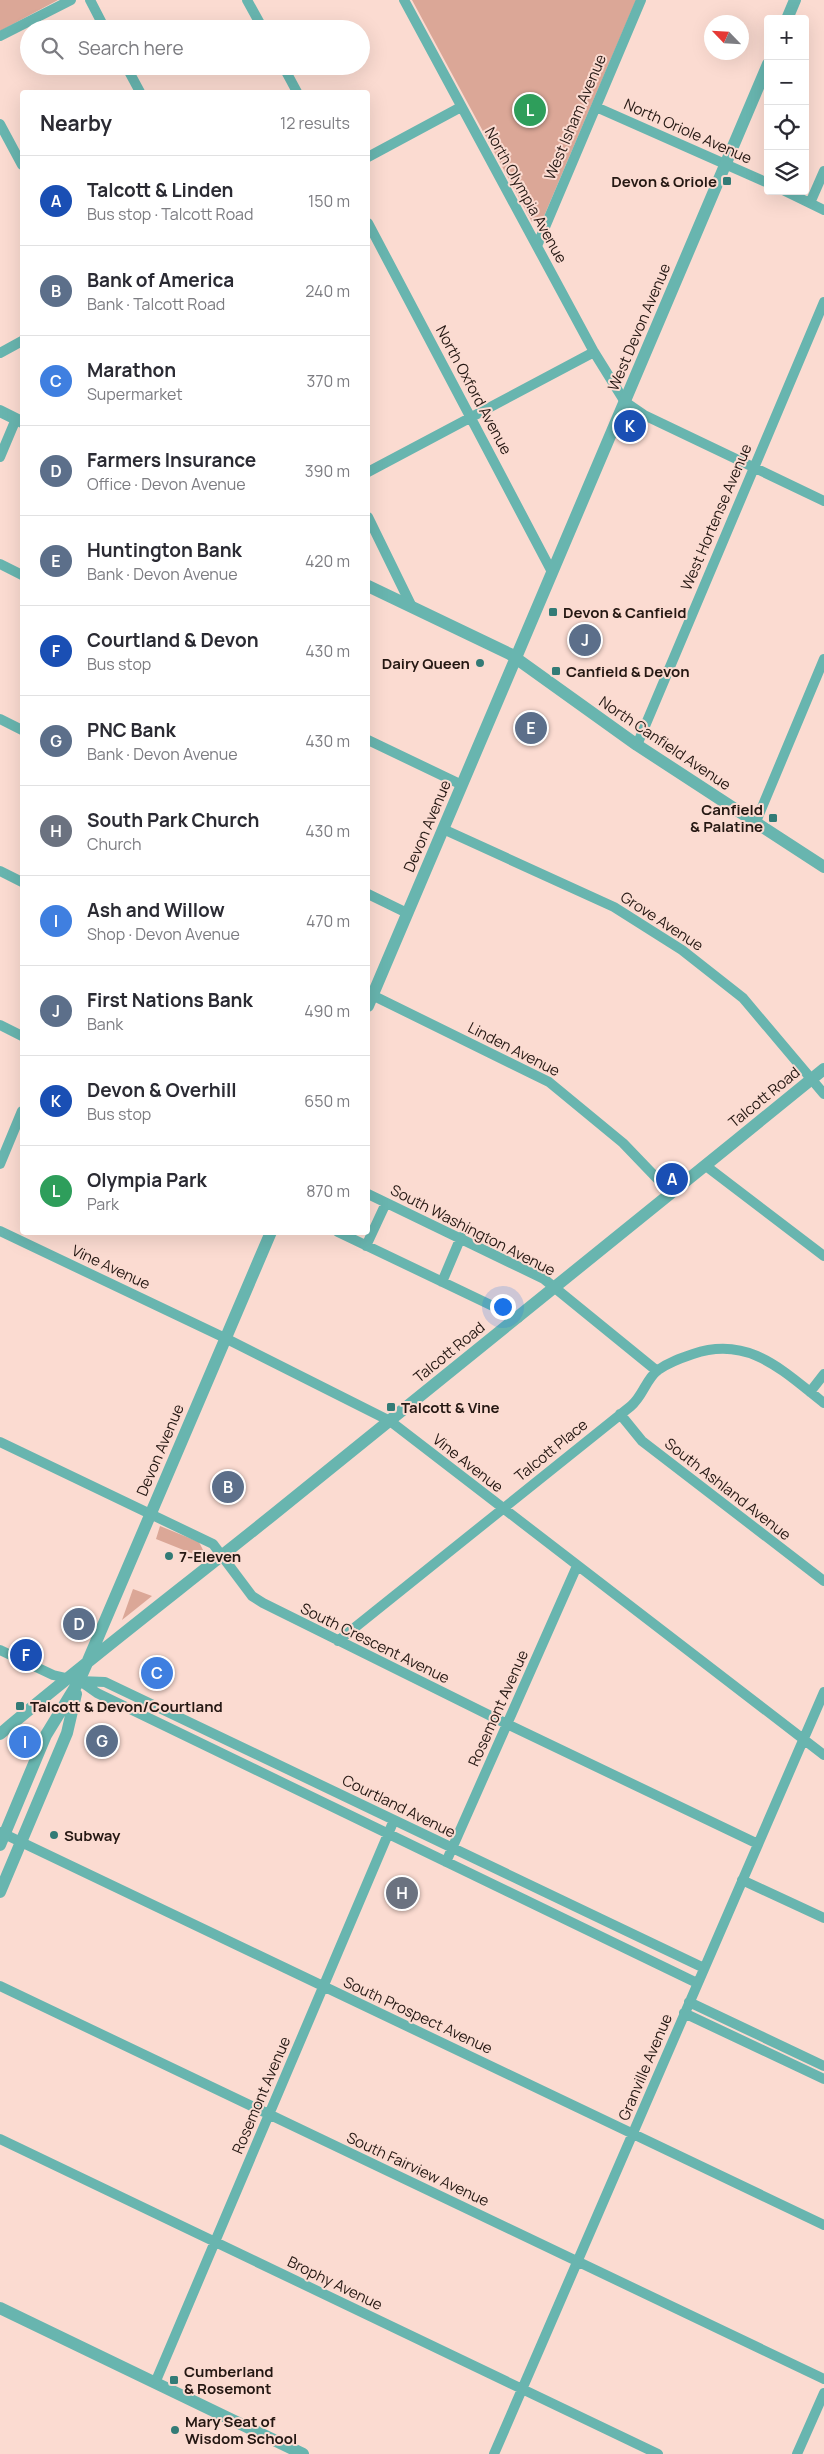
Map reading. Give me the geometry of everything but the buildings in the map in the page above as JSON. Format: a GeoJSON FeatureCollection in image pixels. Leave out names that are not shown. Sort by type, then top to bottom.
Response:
{"type":"FeatureCollection","features":[{"type":"Feature","properties":{"kind":"street"},"geometry":{"type":"LineString","coordinates":[[31,20],[70,0]]}},
{"type":"Feature","properties":{"kind":"street"},"geometry":{"type":"LineString","coordinates":[[90,0],[100,20]]}},
{"type":"Feature","properties":{"kind":"street"},"geometry":{"type":"LineString","coordinates":[[247,0],[258,20]]}},
{"type":"Feature","properties":{"kind":"street","name":"North Olympia Avenue"},"geometry":{"type":"LineString","coordinates":[[404,0],[594,352],[625,402]]}},
{"type":"Feature","properties":{"kind":"street","name":"West Isham Avenue"},"geometry":{"type":"LineString","coordinates":[[537,246],[641,0]]}},
{"type":"Feature","properties":{"kind":"street"},"geometry":{"type":"LineString","coordinates":[[789,15],[795,0]]}},
{"type":"Feature","properties":{"kind":"street"},"geometry":{"type":"LineString","coordinates":[[0,36],[20,26]]}},
{"type":"Feature","properties":{"kind":"street","name":"West Devon Avenue"},"geometry":{"type":"LineString","coordinates":[[516,658],[764,73]]}},
{"type":"Feature","properties":{"kind":"street"},"geometry":{"type":"LineString","coordinates":[[131,75],[139,90]]}},
{"type":"Feature","properties":{"kind":"street"},"geometry":{"type":"LineString","coordinates":[[288,75],[296,90]]}},
{"type":"Feature","properties":{"kind":"street"},"geometry":{"type":"LineString","coordinates":[[370,156],[461,107]]}},
{"type":"Feature","properties":{"kind":"street","name":"North Oriole Avenue"},"geometry":{"type":"LineString","coordinates":[[596,107],[764,181]]}},
{"type":"Feature","properties":{"kind":"street"},"geometry":{"type":"LineString","coordinates":[[0,124],[20,162]]}},
{"type":"Feature","properties":{"kind":"street"},"geometry":{"type":"LineString","coordinates":[[810,203],[824,171]]}},
{"type":"Feature","properties":{"kind":"street"},"geometry":{"type":"LineString","coordinates":[[793,195],[824,210]]}},
{"type":"Feature","properties":{"kind":"street","name":"North Oxford Avenue"},"geometry":{"type":"LineString","coordinates":[[370,227],[472,416],[552,572]]}},
{"type":"Feature","properties":{"kind":"street","name":"West Hortense Avenue"},"geometry":{"type":"LineString","coordinates":[[637,745],[824,302]]}},
{"type":"Feature","properties":{"kind":"street"},"geometry":{"type":"LineString","coordinates":[[0,353],[20,342]]}},
{"type":"Feature","properties":{"kind":"street"},"geometry":{"type":"LineString","coordinates":[[370,471],[594,352]]}},
{"type":"Feature","properties":{"kind":"street"},"geometry":{"type":"LineString","coordinates":[[625,402],[644,415],[824,501]]}},
{"type":"Feature","properties":{"kind":"street"},"geometry":{"type":"LineString","coordinates":[[0,411],[20,420],[0,457]]}},
{"type":"Feature","properties":{"kind":"street"},"geometry":{"type":"LineString","coordinates":[[370,520],[412,607]]}},
{"type":"Feature","properties":{"kind":"street"},"geometry":{"type":"LineString","coordinates":[[0,564],[20,574]]}},
{"type":"Feature","properties":{"kind":"street","name":"North Canfield Avenue"},"geometry":{"type":"LineString","coordinates":[[370,587],[516,658],[637,745],[755,824],[824,866]]}},
{"type":"Feature","properties":{"kind":"street","name":"Devon Avenue"},"geometry":{"type":"LineString","coordinates":[[370,1001],[516,658]]}},
{"type":"Feature","properties":{"kind":"street"},"geometry":{"type":"LineString","coordinates":[[755,824],[824,659]]}},
{"type":"Feature","properties":{"kind":"street"},"geometry":{"type":"LineString","coordinates":[[0,719],[20,729]]}},
{"type":"Feature","properties":{"kind":"street"},"geometry":{"type":"LineString","coordinates":[[370,741],[462,785]]}},
{"type":"Feature","properties":{"kind":"street","name":"Grove Avenue"},"geometry":{"type":"LineString","coordinates":[[443,828],[614,907],[682,950],[743,998],[824,1094]]}},
{"type":"Feature","properties":{"kind":"street"},"geometry":{"type":"LineString","coordinates":[[0,871],[20,881]]}},
{"type":"Feature","properties":{"kind":"street"},"geometry":{"type":"LineString","coordinates":[[370,895],[407,913]]}},
{"type":"Feature","properties":{"kind":"street","name":"Linden Avenue"},"geometry":{"type":"LineString","coordinates":[[370,1001],[549,1082],[623,1143],[671,1193]]}},
{"type":"Feature","properties":{"kind":"street"},"geometry":{"type":"LineString","coordinates":[[0,1025],[20,1035]]}},
{"type":"Feature","properties":{"kind":"street","name":"Talcott Road"},"geometry":{"type":"LineString","coordinates":[[87,1662],[518,1318],[824,1068]]}},
{"type":"Feature","properties":{"kind":"street"},"geometry":{"type":"LineString","coordinates":[[0,1164],[20,1116]]}},
{"type":"Feature","properties":{"kind":"street"},"geometry":{"type":"LineString","coordinates":[[706,1166],[824,1256]]}},
{"type":"Feature","properties":{"kind":"street","name":"South Washington Avenue"},"geometry":{"type":"LineString","coordinates":[[370,1195],[544,1278],[657,1371]]}},
{"type":"Feature","properties":{"kind":"street"},"geometry":{"type":"LineString","coordinates":[[366,1246],[386,1202]]}},
{"type":"Feature","properties":{"kind":"street","name":"Vine Avenue"},"geometry":{"type":"LineString","coordinates":[[0,1232],[225,1338],[390,1420],[576,1566],[824,1755]]}},
{"type":"Feature","properties":{"kind":"street","name":"Devon Avenue"},"geometry":{"type":"LineString","coordinates":[[2,1837],[46,1735],[73,1679],[87,1662],[270,1235]]}},
{"type":"Feature","properties":{"kind":"street"},"geometry":{"type":"LineString","coordinates":[[344,1235],[518,1318]]}},
{"type":"Feature","properties":{"kind":"street"},"geometry":{"type":"LineString","coordinates":[[442,1282],[461,1237]]}},
{"type":"Feature","properties":{"kind":"street","name":"Talcott Place"},"geometry":{"type":"LineString","coordinates":[[338,1642],[638,1400],[657,1371],[672,1362],[703,1350],[718,1348],[743,1350],[763,1359],[810,1392]]}},
{"type":"Feature","properties":{"kind":"street"},"geometry":{"type":"LineString","coordinates":[[824,1374],[810,1392],[824,1403]]}},
{"type":"Feature","properties":{"kind":"street","name":"South Ashland Avenue"},"geometry":{"type":"LineString","coordinates":[[620,1414],[642,1441],[824,1581]]}},
{"type":"Feature","properties":{"kind":"street","name":"South Crescent Avenue"},"geometry":{"type":"LineString","coordinates":[[0,1442],[213,1544],[258,1600],[338,1642],[758,1844]]}},
{"type":"Feature","properties":{"kind":"street","name":"Rosemont Avenue"},"geometry":{"type":"LineString","coordinates":[[446,1862],[576,1566]]}},
{"type":"Feature","properties":{"kind":"street","name":"Courtland Avenue"},"geometry":{"type":"LineString","coordinates":[[0,1650],[53,1675],[105,1682],[704,1968]]}},
{"type":"Feature","properties":{"kind":"street"},"geometry":{"type":"LineString","coordinates":[[0,1734],[73,1679]]}},
{"type":"Feature","properties":{"kind":"street","name":"Devon Avenue"},"geometry":{"type":"LineString","coordinates":[[0,1892],[67,1733],[73,1679]]}},
{"type":"Feature","properties":{"kind":"street","name":"Courtland Avenue"},"geometry":{"type":"LineString","coordinates":[[73,1679],[98,1693],[697,1983]]}},
{"type":"Feature","properties":{"kind":"street","name":"Granville Avenue"},"geometry":{"type":"LineString","coordinates":[[494,2454],[824,1692]]}},
{"type":"Feature","properties":{"kind":"street","name":"Rosemont Avenue"},"geometry":{"type":"LineString","coordinates":[[155,2383],[394,1820]]}},
{"type":"Feature","properties":{"kind":"street","name":"South Prospect Avenue"},"geometry":{"type":"LineString","coordinates":[[2,1837],[21,1842],[824,2225]]}},
{"type":"Feature","properties":{"kind":"street"},"geometry":{"type":"LineString","coordinates":[[742,1880],[824,1918]]}},
{"type":"Feature","properties":{"kind":"street","name":"South Fairview Avenue"},"geometry":{"type":"LineString","coordinates":[[0,1986],[824,2379]]}},
{"type":"Feature","properties":{"kind":"street"},"geometry":{"type":"LineString","coordinates":[[689,2002],[824,2066]]}},
{"type":"Feature","properties":{"kind":"street"},"geometry":{"type":"LineString","coordinates":[[684,2013],[824,2079]]}},
{"type":"Feature","properties":{"kind":"street","name":"Brophy Avenue"},"geometry":{"type":"LineString","coordinates":[[0,2139],[658,2454]]}},
{"type":"Feature","properties":{"kind":"street"},"geometry":{"type":"LineString","coordinates":[[0,2308],[303,2454]]}},
{"type":"Feature","properties":{"kind":"street"},"geometry":{"type":"LineString","coordinates":[[797,2454],[824,2393]]}},
{"type":"Feature","properties":{"kind":"shaded area"},"geometry":{"type":"Polygon","coordinates":[[[0,0],[58,0],[20,20],[0,31],[0,0]]]}},
{"type":"Feature","properties":{"kind":"shaded area"},"geometry":{"type":"Polygon","coordinates":[[[412,0],[636,0],[542,221],[532,222],[412,0]]]}},
{"type":"Feature","properties":{"kind":"shaded area"},"geometry":{"type":"Polygon","coordinates":[[[160,1526],[199,1542],[205,1554],[201,1557],[156,1539],[160,1526]]]}},
{"type":"Feature","properties":{"kind":"shaded area"},"geometry":{"type":"Polygon","coordinates":[[[133,1589],[152,1596],[122,1620],[133,1589]]]}},
{"type":"Feature","properties":{"kind":"place","name":"Olympia Park"},"geometry":{"type":"Point","coordinates":[530,110]}},
{"type":"Feature","properties":{"kind":"place","name":"Devon & Oriole"},"geometry":{"type":"Point","coordinates":[727,181]}},
{"type":"Feature","properties":{"kind":"place","name":"Devon & Overhill"},"geometry":{"type":"Point","coordinates":[630,426]}},
{"type":"Feature","properties":{"kind":"place","name":"Devon & Canfield"},"geometry":{"type":"Point","coordinates":[553,612]}},
{"type":"Feature","properties":{"kind":"place","name":"First Nations Bank"},"geometry":{"type":"Point","coordinates":[585,640]}},
{"type":"Feature","properties":{"kind":"place","name":"Dairy Queen"},"geometry":{"type":"Point","coordinates":[480,663]}},
{"type":"Feature","properties":{"kind":"place","name":"Canfield & Devon"},"geometry":{"type":"Point","coordinates":[556,671]}},
{"type":"Feature","properties":{"kind":"place","name":"Huntington Bank"},"geometry":{"type":"Point","coordinates":[531,728]}},
{"type":"Feature","properties":{"kind":"place","name":"Canfield & Palatine"},"geometry":{"type":"Point","coordinates":[773,818]}},
{"type":"Feature","properties":{"kind":"place","name":"Talcott & Linden"},"geometry":{"type":"Point","coordinates":[672,1179]}},
{"type":"Feature","properties":{"kind":"place","name":"Talcott & Vine"},"geometry":{"type":"Point","coordinates":[391,1407]}},
{"type":"Feature","properties":{"kind":"place","name":"Bank of America"},"geometry":{"type":"Point","coordinates":[228,1487]}},
{"type":"Feature","properties":{"kind":"place","name":"7-Eleven"},"geometry":{"type":"Point","coordinates":[169,1556]}},
{"type":"Feature","properties":{"kind":"place","name":"Farmers Insurance"},"geometry":{"type":"Point","coordinates":[79,1624]}},
{"type":"Feature","properties":{"kind":"place","name":"Courtland & Devon"},"geometry":{"type":"Point","coordinates":[26,1655]}},
{"type":"Feature","properties":{"kind":"place","name":"Marathon"},"geometry":{"type":"Point","coordinates":[157,1673]}},
{"type":"Feature","properties":{"kind":"place","name":"Talcott & Devon/Courtland"},"geometry":{"type":"Point","coordinates":[20,1706]}},
{"type":"Feature","properties":{"kind":"place","name":"PNC Bank"},"geometry":{"type":"Point","coordinates":[102,1741]}},
{"type":"Feature","properties":{"kind":"place","name":"Ash and Willow"},"geometry":{"type":"Point","coordinates":[25,1742]}},
{"type":"Feature","properties":{"kind":"place","name":"Subway"},"geometry":{"type":"Point","coordinates":[54,1835]}},
{"type":"Feature","properties":{"kind":"place","name":"South Park Church"},"geometry":{"type":"Point","coordinates":[402,1893]}},
{"type":"Feature","properties":{"kind":"place","name":"Cumberland & Rosemont"},"geometry":{"type":"Point","coordinates":[174,2380]}},
{"type":"Feature","properties":{"kind":"place","name":"Mary Seat of Wisdom School"},"geometry":{"type":"Point","coordinates":[175,2430]}}]}
